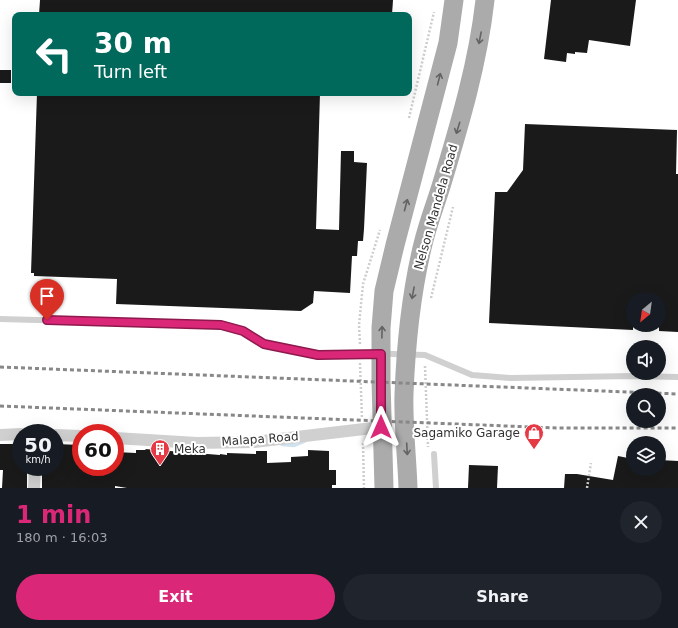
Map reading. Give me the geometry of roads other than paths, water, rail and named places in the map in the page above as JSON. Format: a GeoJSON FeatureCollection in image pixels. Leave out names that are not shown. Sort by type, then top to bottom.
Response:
{"type":"FeatureCollection","features":[{"type":"Feature","properties":{"kind":"main road"},"geometry":{"type":"LineString","coordinates":[[384,488],[381,427],[381,354],[384,290],[448,43],[454,0]]}},
{"type":"Feature","properties":{"kind":"main road","name":"Nelson Mandela Road"},"geometry":{"type":"LineString","coordinates":[[408,488],[404,396],[411,302],[424,243],[472,76],[482,28],[485,0]]}},
{"type":"Feature","properties":{"kind":"street","name":"Malapa Road"},"geometry":{"type":"LineString","coordinates":[[124,439],[197,443],[254,442],[381,427]]}},
{"type":"Feature","properties":{"kind":"street"},"geometry":{"type":"LineString","coordinates":[[0,435],[12,434]]}},
{"type":"Feature","properties":{"kind":"street"},"geometry":{"type":"LineString","coordinates":[[34,488],[35,476]]}},
{"type":"Feature","properties":{"kind":"lane"},"geometry":{"type":"LineString","coordinates":[[0,319],[221,325],[243,331],[264,344],[318,355],[406,354],[425,356],[472,376],[511,378],[678,377]]}},
{"type":"Feature","properties":{"kind":"lane"},"geometry":{"type":"LineString","coordinates":[[434,454],[436,488]]}},
{"type":"Feature","properties":{"kind":"waterway"},"geometry":{"type":"LineString","coordinates":[[282,444],[294,445],[304,441]]}},
{"type":"Feature","properties":{"kind":"railway"},"geometry":{"type":"LineString","coordinates":[[0,367],[678,394]]}},
{"type":"Feature","properties":{"kind":"railway"},"geometry":{"type":"LineString","coordinates":[[0,406],[557,428],[678,428]]}},
{"type":"Feature","properties":{"kind":"place","name":"Sagamiko Garage"},"geometry":{"type":"Point","coordinates":[534,450]}},
{"type":"Feature","properties":{"kind":"place","name":"Meka"},"geometry":{"type":"Point","coordinates":[160,466]}}]}
